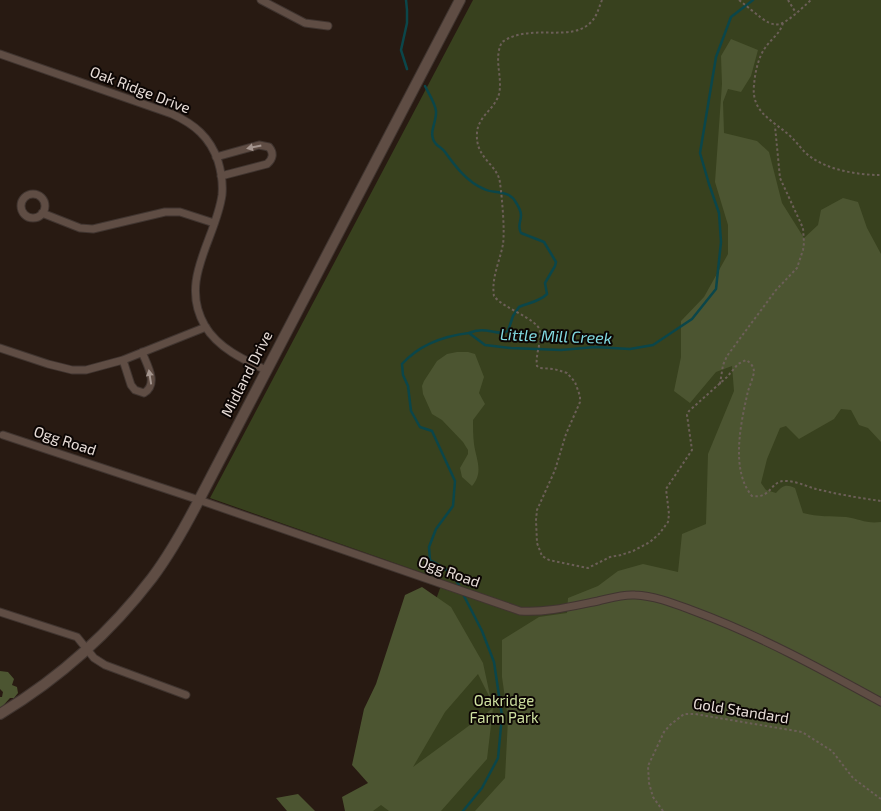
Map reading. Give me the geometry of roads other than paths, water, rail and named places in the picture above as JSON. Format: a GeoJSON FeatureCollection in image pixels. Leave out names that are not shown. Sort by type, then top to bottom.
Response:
{"type":"FeatureCollection","features":[{"type":"Feature","properties":{"kind":"main road","name":"Midland Drive"},"geometry":{"type":"LineString","coordinates":[[0,714],[42,687],[67,668],[122,614],[152,578],[168,554],[199,500],[460,0]]}},
{"type":"Feature","properties":{"kind":"street"},"geometry":{"type":"LineString","coordinates":[[261,0],[305,23],[328,26]]}},
{"type":"Feature","properties":{"kind":"street","name":"Oak Ridge Drive"},"geometry":{"type":"LineString","coordinates":[[0,54],[172,114],[186,120],[208,140],[216,156],[221,176],[222,193],[214,223],[202,254],[196,287],[198,304],[206,327],[227,349],[266,370]]}},
{"type":"Feature","properties":{"kind":"street"},"geometry":{"type":"LineString","coordinates":[[216,156],[259,145],[270,147],[272,151],[273,156],[267,164],[221,176]]}},
{"type":"Feature","properties":{"kind":"street"},"geometry":{"type":"LineString","coordinates":[[42,213],[80,228],[92,230],[165,212],[180,212],[214,223]]}},
{"type":"Feature","properties":{"kind":"street"},"geometry":{"type":"LineString","coordinates":[[0,348],[72,370],[99,368],[206,327]]}},
{"type":"Feature","properties":{"kind":"street"},"geometry":{"type":"LineString","coordinates":[[123,360],[135,390],[144,393],[149,390],[152,378],[142,352]]}},
{"type":"Feature","properties":{"kind":"street","name":"Ogg Road"},"geometry":{"type":"LineString","coordinates":[[3,435],[199,500],[520,612],[552,610],[623,595],[656,598],[730,626],[779,648],[881,702]]}},
{"type":"Feature","properties":{"kind":"street"},"geometry":{"type":"LineString","coordinates":[[0,612],[77,636],[94,658],[105,665],[186,695]]}},
{"type":"Feature","properties":{"kind":"waterway"},"geometry":{"type":"LineString","coordinates":[[406,0],[407,23],[401,50],[407,69]]}},
{"type":"Feature","properties":{"kind":"waterway","name":"Little Mill Creek"},"geometry":{"type":"LineString","coordinates":[[461,589],[449,572],[430,560],[429,547],[436,529],[453,506],[455,481],[432,431],[420,427],[411,411],[408,386],[403,375],[402,364],[425,346],[460,334],[469,333],[485,345],[511,348],[561,350],[595,347],[630,349],[653,345],[692,319],[716,289],[721,242],[719,213],[700,153],[716,57],[731,17],[753,0]]}},
{"type":"Feature","properties":{"kind":"waterway"},"geometry":{"type":"LineString","coordinates":[[425,86],[436,111],[432,132],[433,140],[472,182],[488,190],[509,195],[521,213],[519,226],[521,233],[544,242],[556,262],[545,283],[547,294],[537,301],[519,307],[513,316],[508,331],[500,333],[481,330],[469,333]]}},
{"type":"Feature","properties":{"kind":"waterway","name":"Little Mill Creek"},"geometry":{"type":"LineString","coordinates":[[463,594],[482,631],[494,662],[502,716],[498,758],[482,788],[463,811]]}},
{"type":"Feature","properties":{"kind":"park label","name":"Oakridge Farm Park"},"geometry":{"type":"Point","coordinates":[504,710]}}]}
